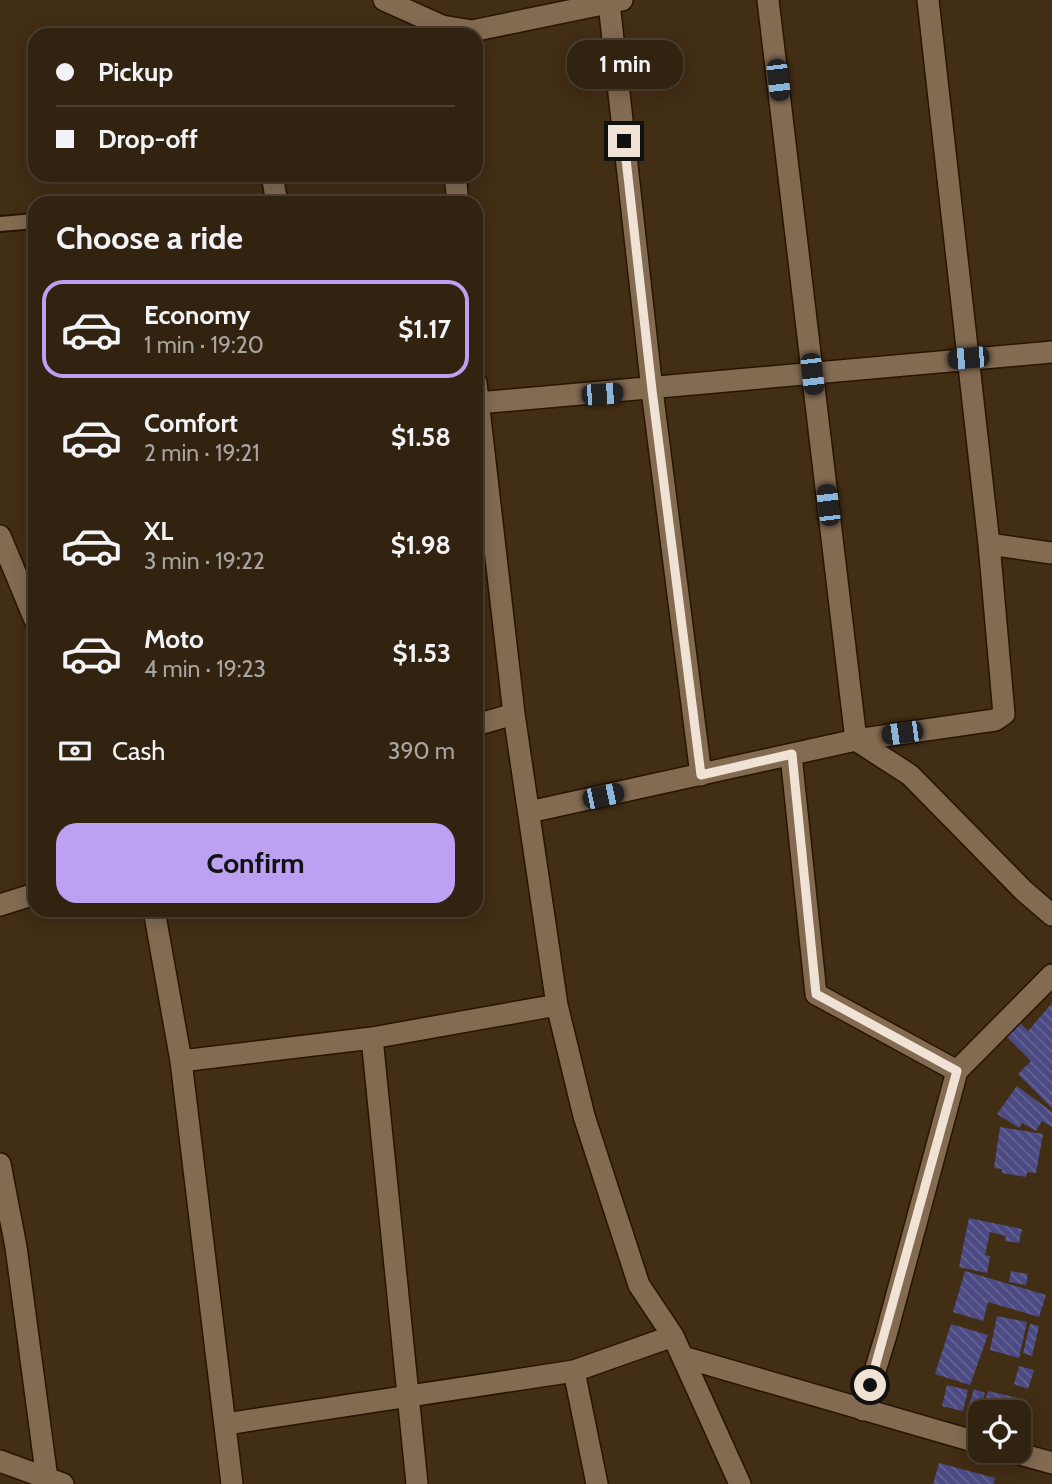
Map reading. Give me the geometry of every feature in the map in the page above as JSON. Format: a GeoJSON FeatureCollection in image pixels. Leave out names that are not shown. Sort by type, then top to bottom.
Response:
{"type":"FeatureCollection","features":[{"type":"Feature","properties":{"kind":"street"},"geometry":{"type":"LineString","coordinates":[[384,0],[436,28]]}},
{"type":"Feature","properties":{"kind":"street"},"geometry":{"type":"LineString","coordinates":[[768,0],[856,740]]}},
{"type":"Feature","properties":{"kind":"street"},"geometry":{"type":"LineString","coordinates":[[529,813],[856,740],[995,720],[1004,714],[989,544],[928,0]]}},
{"type":"Feature","properties":{"kind":"street"},"geometry":{"type":"LineString","coordinates":[[483,29],[616,2],[652,390],[701,775]]}},
{"type":"Feature","properties":{"kind":"street"},"geometry":{"type":"LineString","coordinates":[[483,393],[652,390],[1052,352]]}},
{"type":"Feature","properties":{"kind":"street"},"geometry":{"type":"LineString","coordinates":[[483,445],[514,714],[556,1005],[584,1116],[639,1285],[673,1336],[740,1484]]}},
{"type":"Feature","properties":{"kind":"street"},"geometry":{"type":"LineString","coordinates":[[0,536],[28,603]]}},
{"type":"Feature","properties":{"kind":"street"},"geometry":{"type":"LineString","coordinates":[[989,544],[1052,553]]}},
{"type":"Feature","properties":{"kind":"street"},"geometry":{"type":"LineString","coordinates":[[483,723],[514,714]]}},
{"type":"Feature","properties":{"kind":"street"},"geometry":{"type":"LineString","coordinates":[[856,740],[910,775],[1024,891],[1052,915]]}},
{"type":"Feature","properties":{"kind":"street"},"geometry":{"type":"LineString","coordinates":[[792,754],[816,994],[957,1071]]}},
{"type":"Feature","properties":{"kind":"street"},"geometry":{"type":"LineString","coordinates":[[0,905],[28,896]]}},
{"type":"Feature","properties":{"kind":"street"},"geometry":{"type":"LineString","coordinates":[[155,917],[181,1061],[232,1484]]}},
{"type":"Feature","properties":{"kind":"street"},"geometry":{"type":"LineString","coordinates":[[863,1410],[886,1335],[957,1071],[1052,975]]}},
{"type":"Feature","properties":{"kind":"street"},"geometry":{"type":"LineString","coordinates":[[181,1061],[372,1038],[556,1005]]}},
{"type":"Feature","properties":{"kind":"street"},"geometry":{"type":"LineString","coordinates":[[372,1038],[417,1484]]}},
{"type":"Feature","properties":{"kind":"street"},"geometry":{"type":"LineString","coordinates":[[0,1164],[8,1245],[55,1482]]}},
{"type":"Feature","properties":{"kind":"street"},"geometry":{"type":"LineString","coordinates":[[226,1424],[574,1371],[673,1336]]}},
{"type":"Feature","properties":{"kind":"street"},"geometry":{"type":"LineString","coordinates":[[683,1357],[968,1440]]}},
{"type":"Feature","properties":{"kind":"street"},"geometry":{"type":"LineString","coordinates":[[574,1371],[597,1484]]}},
{"type":"Feature","properties":{"kind":"street"},"geometry":{"type":"LineString","coordinates":[[1031,1457],[1052,1463]]}},
{"type":"Feature","properties":{"kind":"street"},"geometry":{"type":"LineString","coordinates":[[0,1461],[55,1482]]}},
{"type":"Feature","properties":{"kind":"lane"},"geometry":{"type":"LineString","coordinates":[[0,224],[28,221]]}},
{"type":"Feature","properties":{"kind":"building"},"geometry":{"type":"Polygon","coordinates":[[[1052,1003],[1052,1108],[1018,1074],[1031,1061],[1004,1034],[1018,1020],[1028,1031],[1052,1003]]]}},
{"type":"Feature","properties":{"kind":"building"},"geometry":{"type":"Polygon","coordinates":[[[1017,1086],[1052,1112],[1052,1127],[1042,1121],[1036,1131],[1022,1123],[1019,1128],[997,1114],[1017,1086]]]}},
{"type":"Feature","properties":{"kind":"building"},"geometry":{"type":"Polygon","coordinates":[[[1000,1127],[1043,1134],[1036,1173],[1027,1172],[1026,1177],[1002,1173],[1002,1169],[994,1168],[1000,1127]]]}},
{"type":"Feature","properties":{"kind":"building"},"geometry":{"type":"Polygon","coordinates":[[[969,1218],[1022,1229],[1019,1243],[1005,1241],[1006,1236],[990,1232],[985,1255],[990,1256],[987,1273],[959,1267],[969,1218]]]}},
{"type":"Feature","properties":{"kind":"building"},"geometry":{"type":"Polygon","coordinates":[[[965,1271],[1046,1295],[1039,1317],[988,1302],[983,1321],[953,1312],[965,1271]]]}},
{"type":"Feature","properties":{"kind":"building"},"geometry":{"type":"Polygon","coordinates":[[[1011,1271],[1028,1274],[1026,1285],[1009,1282],[1011,1271]]]}},
{"type":"Feature","properties":{"kind":"building"},"geometry":{"type":"Polygon","coordinates":[[[997,1316],[1027,1322],[1019,1358],[990,1350],[997,1316]]]}},
{"type":"Feature","properties":{"kind":"building"},"geometry":{"type":"Polygon","coordinates":[[[951,1324],[988,1335],[970,1385],[935,1374],[951,1324]]]}},
{"type":"Feature","properties":{"kind":"building"},"geometry":{"type":"Polygon","coordinates":[[[1030,1324],[1039,1326],[1032,1356],[1023,1353],[1030,1324]]]}},
{"type":"Feature","properties":{"kind":"building"},"geometry":{"type":"Polygon","coordinates":[[[1019,1366],[1034,1370],[1028,1389],[1014,1384],[1019,1366]]]}},
{"type":"Feature","properties":{"kind":"building"},"geometry":{"type":"Polygon","coordinates":[[[947,1385],[968,1390],[963,1411],[942,1406],[947,1385]]]}},
{"type":"Feature","properties":{"kind":"building"},"geometry":{"type":"Polygon","coordinates":[[[974,1389],[985,1393],[983,1400],[970,1400],[974,1389]]]}},
{"type":"Feature","properties":{"kind":"building"},"geometry":{"type":"Polygon","coordinates":[[[988,1391],[1027,1400],[985,1400],[988,1391]]]}},
{"type":"Feature","properties":{"kind":"building"},"geometry":{"type":"Polygon","coordinates":[[[939,1463],[995,1478],[994,1484],[933,1484],[939,1463]]]}},
{"type":"Feature","properties":{"kind":"route"},"geometry":{"type":"LineString","coordinates":[[624,141],[652,390],[701,775],[792,754],[816,994],[957,1071],[870,1385]]}}]}
